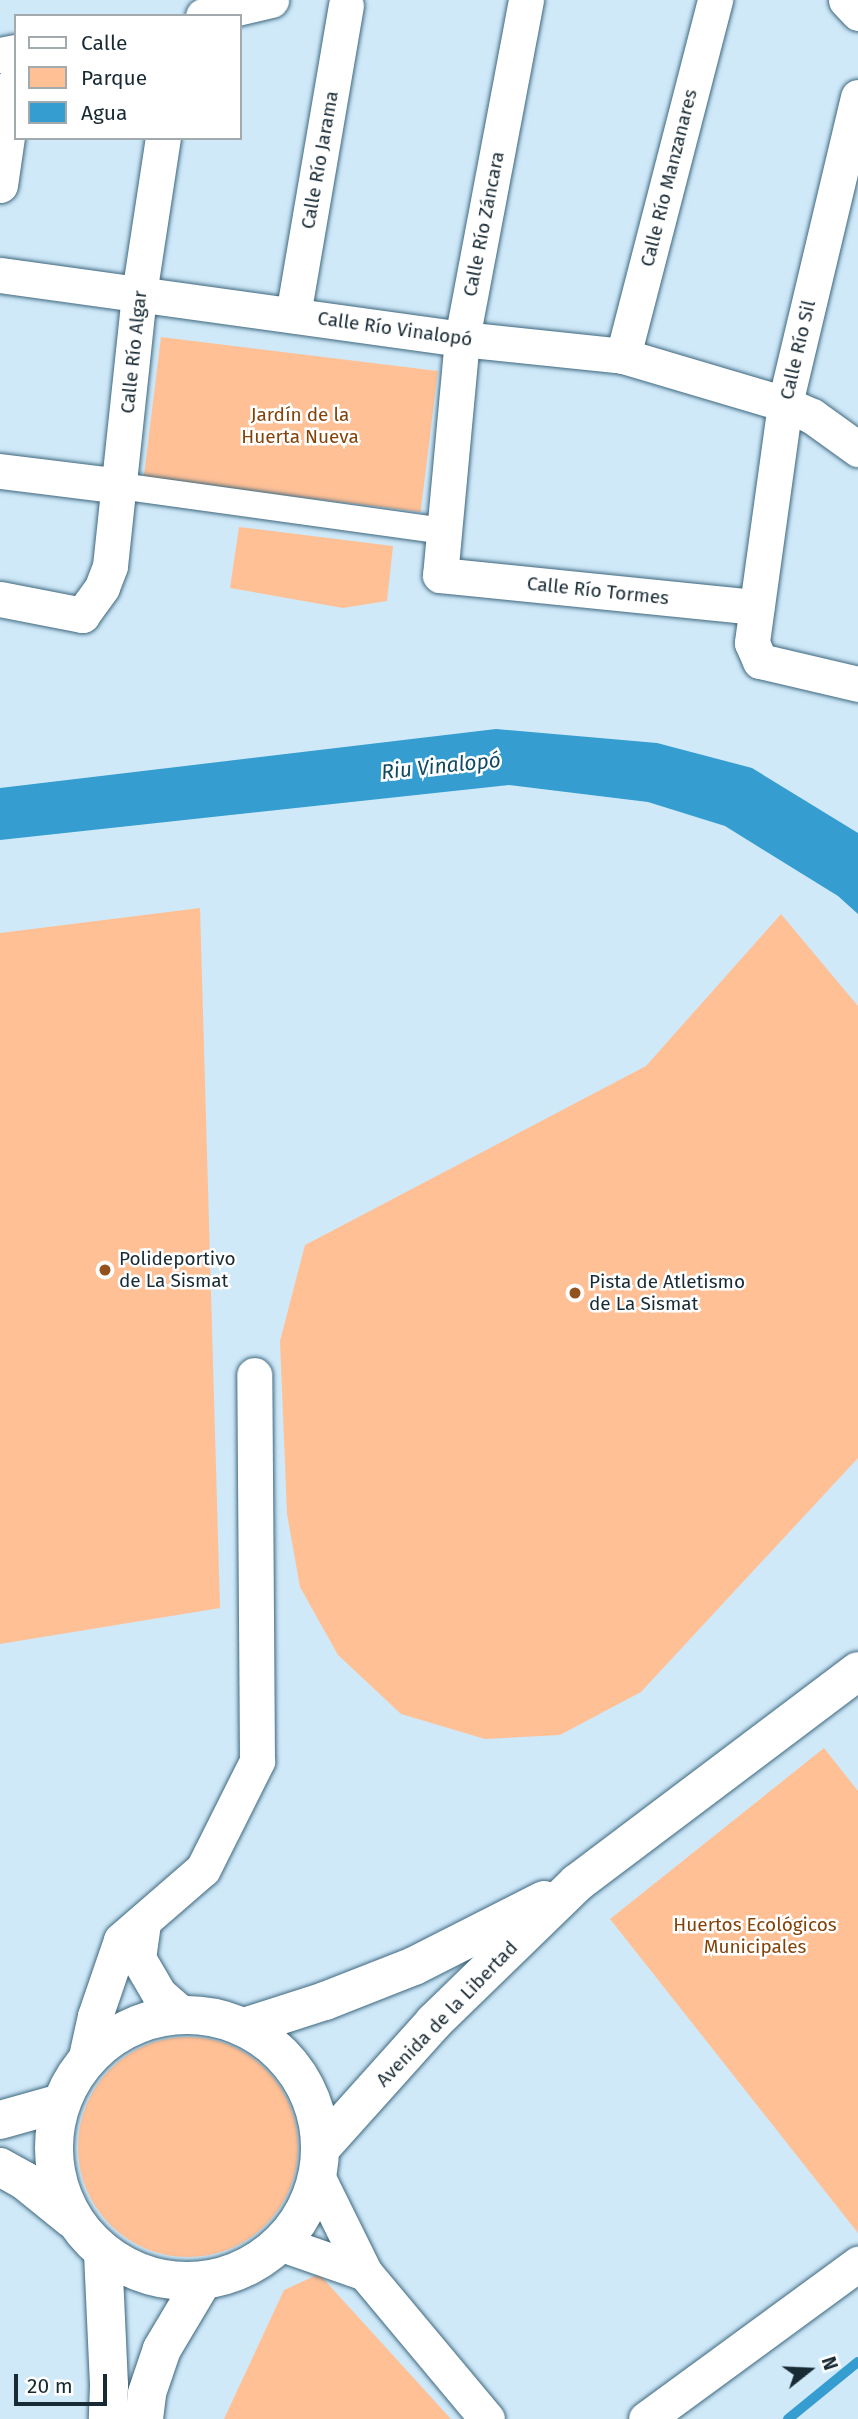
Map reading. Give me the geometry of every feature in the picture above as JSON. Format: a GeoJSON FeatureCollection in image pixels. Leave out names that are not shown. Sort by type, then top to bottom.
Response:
{"type":"FeatureCollection","features":[{"type":"Feature","properties":{"kind":"street"},"geometry":{"type":"LineString","coordinates":[[212,14],[271,0]]}},
{"type":"Feature","properties":{"kind":"street","name":"Calle Río Záncara"},"geometry":{"type":"LineString","coordinates":[[440,575],[462,339],[527,0]]}},
{"type":"Feature","properties":{"kind":"street","name":"Calle Río Manzanares"},"geometry":{"type":"LineString","coordinates":[[623,356],[715,0]]}},
{"type":"Feature","properties":{"kind":"street"},"geometry":{"type":"LineString","coordinates":[[846,0],[858,13]]}},
{"type":"Feature","properties":{"kind":"street","name":"Calle Río Jarama"},"geometry":{"type":"LineString","coordinates":[[293,315],[346,5]]}},
{"type":"Feature","properties":{"kind":"street"},"geometry":{"type":"LineString","coordinates":[[0,185],[10,63]]}},
{"type":"Feature","properties":{"kind":"street","name":"Calle Río Sil"},"geometry":{"type":"LineString","coordinates":[[858,97],[785,404],[752,643],[760,661],[858,684]]}},
{"type":"Feature","properties":{"kind":"street","name":"Calle Río Algar"},"geometry":{"type":"LineString","coordinates":[[0,599],[82,615],[102,587],[110,566],[139,294],[163,140]]}},
{"type":"Feature","properties":{"kind":"street","name":"Calle Río Vinalopó"},"geometry":{"type":"LineString","coordinates":[[0,275],[462,339],[623,356],[785,404],[852,439]]}},
{"type":"Feature","properties":{"kind":"street"},"geometry":{"type":"LineString","coordinates":[[0,471],[445,531]]}},
{"type":"Feature","properties":{"kind":"street","name":"Calle Río Tormes"},"geometry":{"type":"LineString","coordinates":[[440,575],[756,607]]}},
{"type":"Feature","properties":{"kind":"street"},"geometry":{"type":"LineString","coordinates":[[74,2220],[57,2183],[53,2143],[61,2103],[85,2061],[95,2016],[121,1940],[203,1869],[257,1761],[254,1375]]}},
{"type":"Feature","properties":{"kind":"street","name":"Avenida de la Libertad"},"geometry":{"type":"LineString","coordinates":[[320,2163],[434,2022],[577,1883],[858,1671]]}},
{"type":"Feature","properties":{"kind":"street","name":"Avenida de la Libertad"},"geometry":{"type":"LineString","coordinates":[[244,2026],[325,2001],[414,1966],[577,1883]]}},
{"type":"Feature","properties":{"kind":"street"},"geometry":{"type":"LineString","coordinates":[[142,1923],[138,1958],[159,1994],[182,2014]]}},
{"type":"Feature","properties":{"kind":"street"},"geometry":{"type":"LineString","coordinates":[[85,2061],[112,2036],[146,2020],[182,2014],[214,2016],[244,2026],[276,2048],[301,2076],[316,2111],[320,2163],[365,2273],[487,2419]]}},
{"type":"Feature","properties":{"kind":"street"},"geometry":{"type":"LineString","coordinates":[[0,2120],[61,2103]]}},
{"type":"Feature","properties":{"kind":"street"},"geometry":{"type":"LineString","coordinates":[[0,2167],[25,2181],[74,2220],[103,2253],[145,2274],[167,2281],[202,2282],[246,2270],[282,2244],[304,2214],[320,2163]]}},
{"type":"Feature","properties":{"kind":"street"},"geometry":{"type":"LineString","coordinates":[[282,2244],[365,2273]]}},
{"type":"Feature","properties":{"kind":"street"},"geometry":{"type":"LineString","coordinates":[[103,2253],[108,2419]]}},
{"type":"Feature","properties":{"kind":"street"},"geometry":{"type":"LineString","coordinates":[[646,2419],[858,2264]]}},
{"type":"Feature","properties":{"kind":"street"},"geometry":{"type":"LineString","coordinates":[[144,2419],[146,2393],[162,2349],[202,2282]]}},
{"type":"Feature","properties":{"kind":"green space","name":"Jardín de la Huerta Nueva"},"geometry":{"type":"Polygon","coordinates":[[[161,337],[438,371],[421,512],[144,478],[161,337]]]}},
{"type":"Feature","properties":{"kind":"green space"},"geometry":{"type":"Polygon","coordinates":[[[239,527],[393,546],[387,601],[343,608],[230,588],[239,527]]]}},
{"type":"Feature","properties":{"kind":"green space","name":"Polideportivo de La Sismat"},"geometry":{"type":"Polygon","coordinates":[[[200,908],[220,1608],[0,1644],[0,933],[200,908]]]}},
{"type":"Feature","properties":{"kind":"green space","name":"Pista de Atletismo de La Sismat"},"geometry":{"type":"Polygon","coordinates":[[[781,914],[858,1006],[858,1458],[641,1692],[560,1735],[485,1739],[401,1714],[338,1655],[300,1587],[287,1514],[280,1341],[305,1245],[646,1066],[781,914]]]}},
{"type":"Feature","properties":{"kind":"green space","name":"Huertos Ecológicos Municipales"},"geometry":{"type":"Polygon","coordinates":[[[824,1748],[858,1791],[858,2233],[610,1919],[824,1748]]]}},
{"type":"Feature","properties":{"kind":"green space"},"geometry":{"type":"Polygon","coordinates":[[[199,2037],[230,2045],[249,2055],[266,2069],[280,2086],[290,2105],[296,2125],[296,2169],[290,2189],[280,2208],[266,2225],[249,2239],[220,2253],[177,2257],[156,2253],[136,2244],[118,2232],[103,2217],[82,2179],[78,2136],[82,2115],[91,2095],[103,2077],[118,2062],[156,2041],[199,2037]]]}},
{"type":"Feature","properties":{"kind":"green space"},"geometry":{"type":"Polygon","coordinates":[[[319,2274],[451,2419],[224,2419],[284,2290],[319,2274]]]}},
{"type":"Feature","properties":{"kind":"water","name":"Riu Vinalopó"},"geometry":{"type":"Polygon","coordinates":[[[496,729],[657,743],[752,768],[858,833],[858,914],[838,896],[725,826],[648,802],[509,785],[0,840],[0,788],[496,729]]]}},
{"type":"Feature","properties":{"kind":"waterway"},"geometry":{"type":"LineString","coordinates":[[788,2419],[858,2362]]}},
{"type":"Feature","properties":{"kind":"place","name":"Polideportivo de La Sismat"},"geometry":{"type":"Point","coordinates":[105,1270]}},
{"type":"Feature","properties":{"kind":"place","name":"Pista de Atletismo de La Sismat"},"geometry":{"type":"Point","coordinates":[575,1293]}}]}
